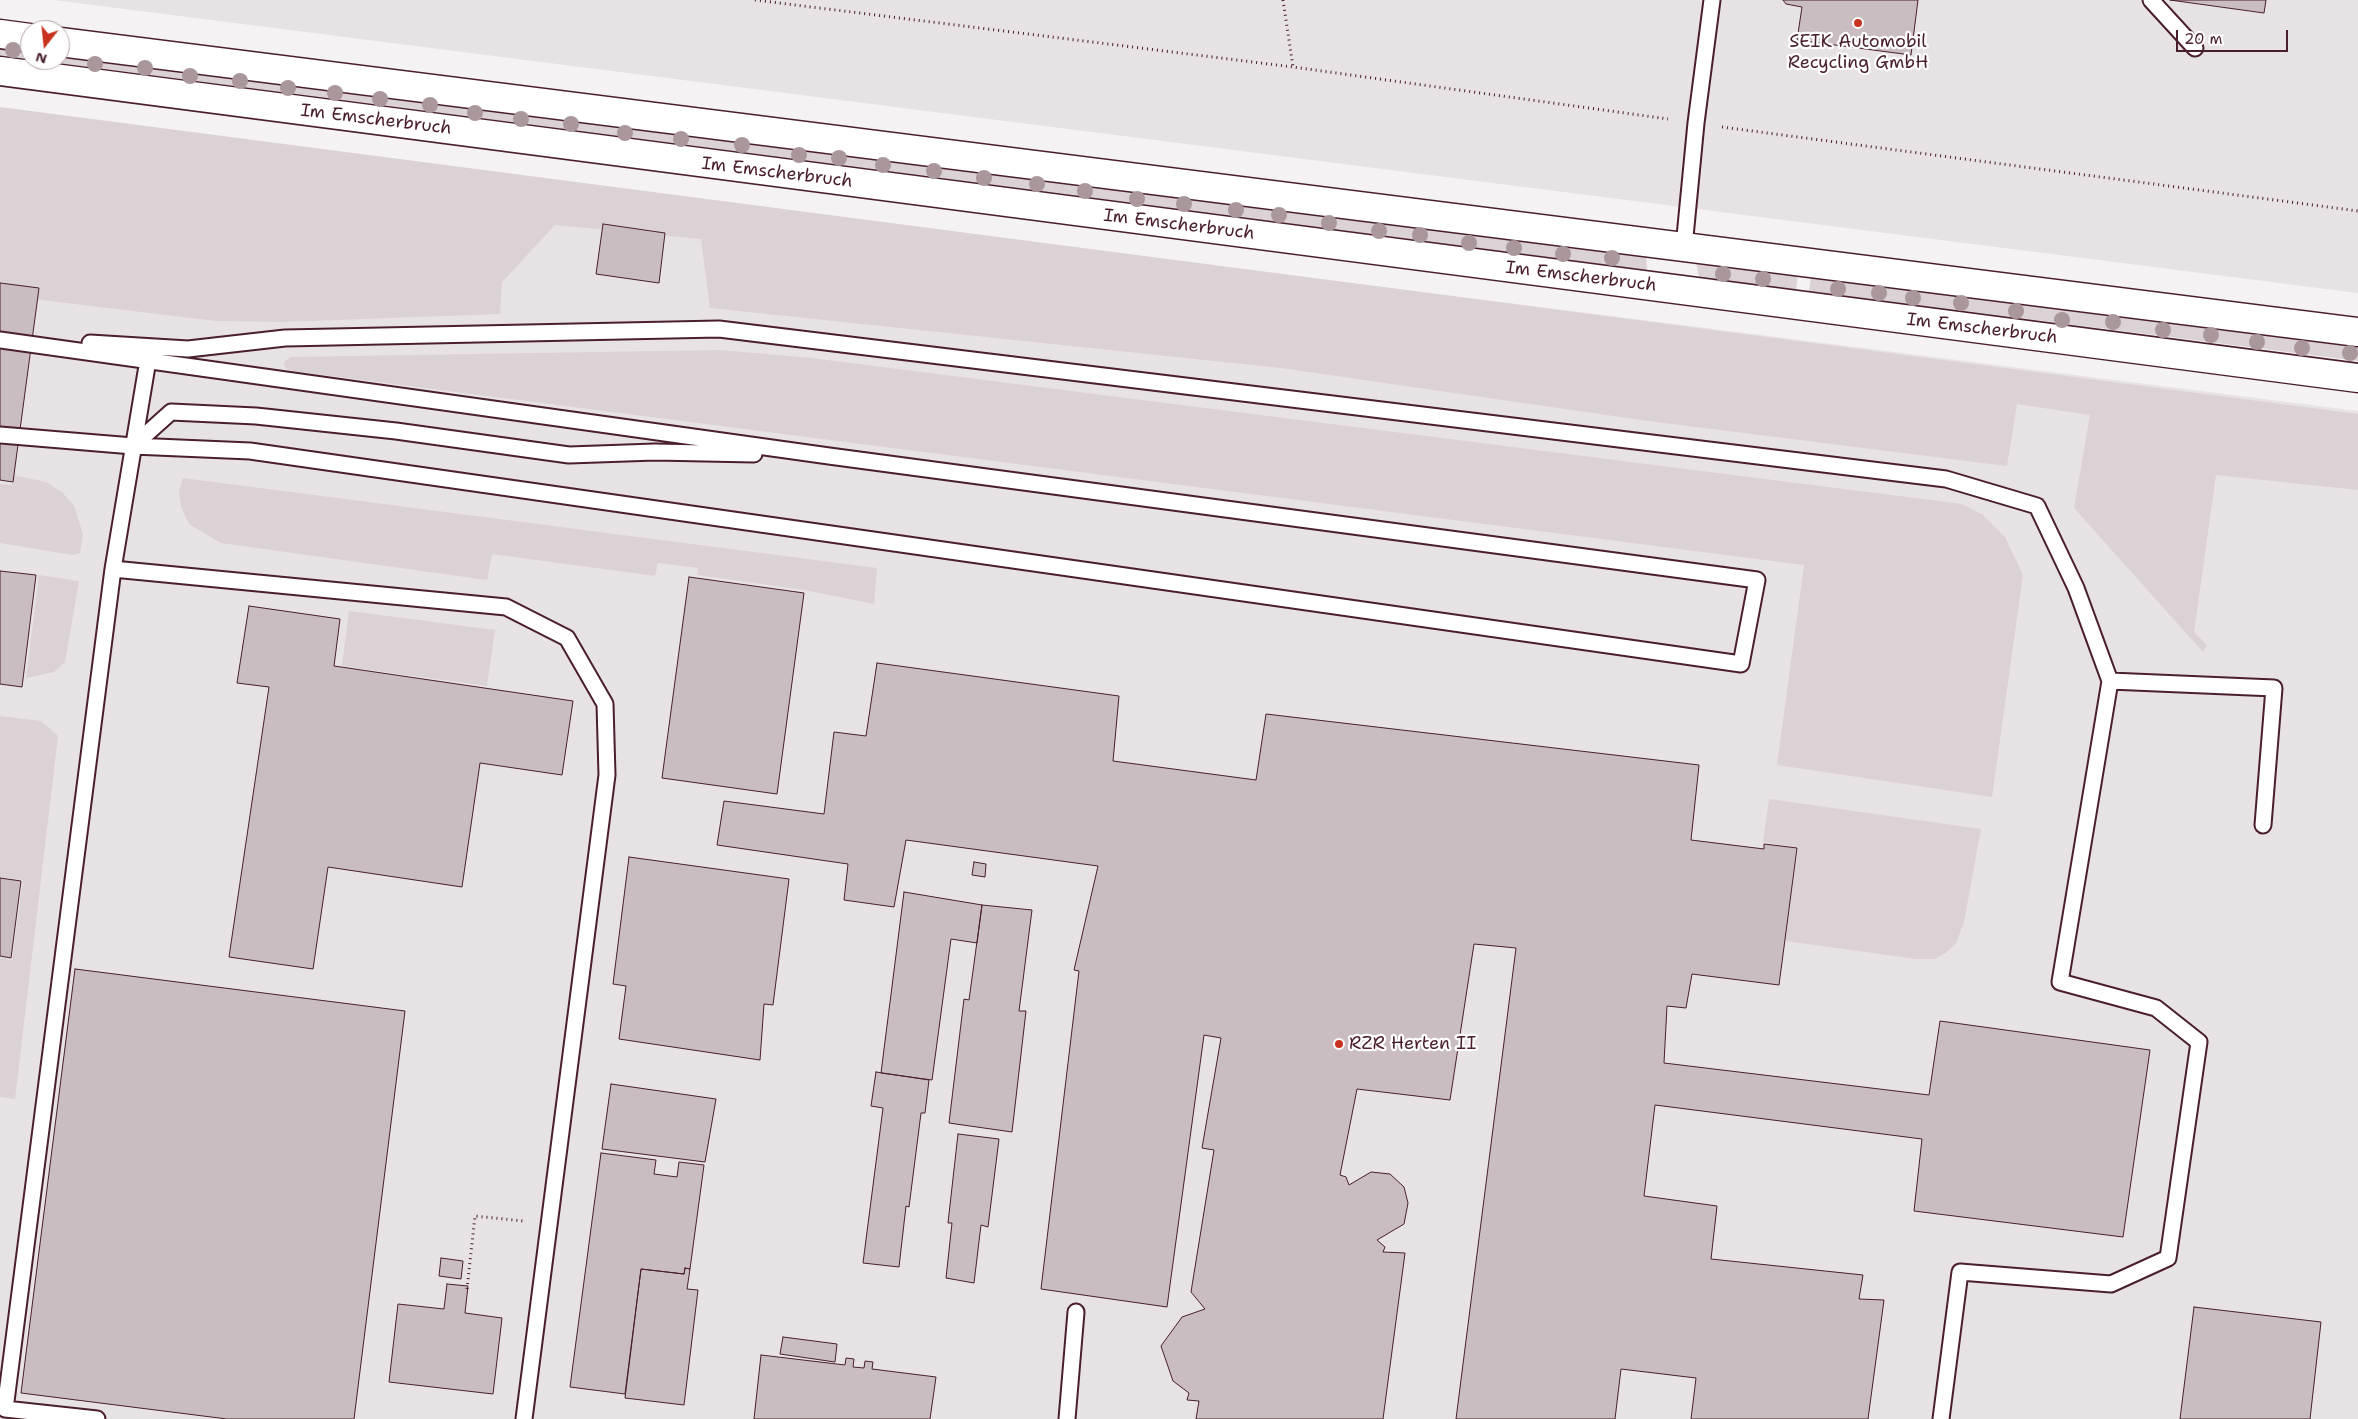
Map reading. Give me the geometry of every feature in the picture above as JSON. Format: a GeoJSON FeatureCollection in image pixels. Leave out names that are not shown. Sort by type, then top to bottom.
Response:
{"type":"FeatureCollection","features":[{"type":"Feature","properties":{"kind":"main road"},"geometry":{"type":"LineString","coordinates":[[0,34],[20,37]]}},
{"type":"Feature","properties":{"kind":"main road"},"geometry":{"type":"LineString","coordinates":[[70,43],[2358,332]]}},
{"type":"Feature","properties":{"kind":"main road","name":"Im Emscherbruch"},"geometry":{"type":"LineString","coordinates":[[0,71],[2358,378]]}},
{"type":"Feature","properties":{"kind":"lane"},"geometry":{"type":"LineString","coordinates":[[1684,247],[1696,123],[1712,0]]}},
{"type":"Feature","properties":{"kind":"lane"},"geometry":{"type":"LineString","coordinates":[[2151,0],[2195,48]]}},
{"type":"Feature","properties":{"kind":"lane"},"geometry":{"type":"LineString","coordinates":[[0,339],[188,349],[285,338],[719,329],[1946,479],[2037,506],[2076,588],[2110,681],[2060,982],[2156,1008],[2200,1042],[2168,1258],[2111,1284],[1960,1272],[1941,1419]]}},
{"type":"Feature","properties":{"kind":"lane"},"geometry":{"type":"LineString","coordinates":[[0,339],[829,456],[1757,580],[1741,664],[250,451],[133,446],[0,435]]}},
{"type":"Feature","properties":{"kind":"lane"},"geometry":{"type":"LineString","coordinates":[[97,1419],[5,1409],[113,569],[148,360]]}},
{"type":"Feature","properties":{"kind":"lane"},"geometry":{"type":"LineString","coordinates":[[133,446],[171,412],[256,416],[396,431],[569,455],[656,452],[829,456]]}},
{"type":"Feature","properties":{"kind":"lane"},"geometry":{"type":"LineString","coordinates":[[113,569],[506,608],[567,638],[605,704],[607,776],[524,1419]]}},
{"type":"Feature","properties":{"kind":"lane"},"geometry":{"type":"LineString","coordinates":[[2110,681],[2274,688],[2263,825]]}},
{"type":"Feature","properties":{"kind":"lane"},"geometry":{"type":"LineString","coordinates":[[1067,1419],[1076,1312]]}},
{"type":"Feature","properties":{"kind":"path"},"geometry":{"type":"LineString","coordinates":[[755,0],[1293,67],[2358,211]]}},
{"type":"Feature","properties":{"kind":"path"},"geometry":{"type":"LineString","coordinates":[[1283,0],[1293,67]]}},
{"type":"Feature","properties":{"kind":"path"},"geometry":{"type":"LineString","coordinates":[[467,1289],[475,1216],[548,1224]]}},
{"type":"Feature","properties":{"kind":"shaded area"},"geometry":{"type":"Polygon","coordinates":[[[54,0],[2358,0],[2358,293],[54,0]]]}},
{"type":"Feature","properties":{"kind":"shaded area"},"geometry":{"type":"Polygon","coordinates":[[[0,43],[20,46],[20,61],[0,58],[0,43]]]}},
{"type":"Feature","properties":{"kind":"shaded area"},"geometry":{"type":"Polygon","coordinates":[[[70,51],[1646,254],[1647,270],[70,67],[70,51]]]}},
{"type":"Feature","properties":{"kind":"shaded area"},"geometry":{"type":"Polygon","coordinates":[[[0,107],[2358,414],[2358,490],[2216,475],[2194,632],[2207,645],[2203,652],[2074,508],[2090,415],[2017,404],[2007,466],[1648,421],[1281,368],[710,308],[701,239],[555,225],[502,282],[500,314],[280,322],[216,321],[0,295],[0,107]]]}},
{"type":"Feature","properties":{"kind":"shaded area"},"geometry":{"type":"Polygon","coordinates":[[[0,111],[2358,411],[2358,1419],[0,1419],[0,111]]]}},
{"type":"Feature","properties":{"kind":"shaded area"},"geometry":{"type":"Polygon","coordinates":[[[1696,262],[1798,275],[1796,290],[1699,277],[1696,262]]]}},
{"type":"Feature","properties":{"kind":"shaded area"},"geometry":{"type":"Polygon","coordinates":[[[1811,276],[2358,344],[2358,361],[1809,291],[1811,276]]]}},
{"type":"Feature","properties":{"kind":"shaded area"},"geometry":{"type":"Polygon","coordinates":[[[720,350],[811,358],[1962,504],[1983,515],[2005,537],[2023,575],[1992,797],[1777,765],[1804,565],[293,371],[285,368],[284,362],[291,357],[720,350]]]}},
{"type":"Feature","properties":{"kind":"shaded area"},"geometry":{"type":"Polygon","coordinates":[[[13,475],[46,482],[62,492],[74,506],[83,534],[80,553],[72,555],[0,543],[0,484],[12,485],[13,475]]]}},
{"type":"Feature","properties":{"kind":"shaded area"},"geometry":{"type":"Polygon","coordinates":[[[183,478],[877,568],[874,604],[805,590],[697,575],[698,568],[658,563],[655,576],[492,554],[487,580],[221,543],[189,524],[181,507],[179,490],[183,478]]]}},
{"type":"Feature","properties":{"kind":"shaded area"},"geometry":{"type":"Polygon","coordinates":[[[39,575],[79,581],[65,662],[54,672],[26,678],[39,575]]]}},
{"type":"Feature","properties":{"kind":"shaded area"},"geometry":{"type":"Polygon","coordinates":[[[349,611],[495,630],[487,686],[342,666],[349,611]]]}},
{"type":"Feature","properties":{"kind":"shaded area"},"geometry":{"type":"Polygon","coordinates":[[[0,716],[41,721],[58,736],[15,1099],[0,1097],[0,958],[12,960],[23,880],[0,877],[0,716]]]}},
{"type":"Feature","properties":{"kind":"shaded area"},"geometry":{"type":"Polygon","coordinates":[[[1769,799],[1981,829],[1964,922],[1956,943],[1946,953],[1935,959],[1917,959],[1785,941],[1798,848],[1763,842],[1769,799]]]}},
{"type":"Feature","properties":{"kind":"building","name":"SEIK Automobil Recycling GmbH"},"geometry":{"type":"Polygon","coordinates":[[[1783,0],[1918,0],[1911,55],[1797,40],[1802,7],[1786,4],[1783,0]]]}},
{"type":"Feature","properties":{"kind":"building"},"geometry":{"type":"Polygon","coordinates":[[[2170,0],[2266,0],[2264,13],[2170,0]]]}},
{"type":"Feature","properties":{"kind":"building"},"geometry":{"type":"Polygon","coordinates":[[[603,224],[665,233],[659,283],[596,274],[603,224]]]}},
{"type":"Feature","properties":{"kind":"building"},"geometry":{"type":"Polygon","coordinates":[[[0,283],[39,288],[13,482],[0,480],[0,283]]]}},
{"type":"Feature","properties":{"kind":"building"},"geometry":{"type":"Polygon","coordinates":[[[0,571],[36,575],[22,687],[0,684],[0,571]]]}},
{"type":"Feature","properties":{"kind":"building"},"geometry":{"type":"Polygon","coordinates":[[[689,577],[804,593],[777,794],[662,778],[689,577]]]}},
{"type":"Feature","properties":{"kind":"building"},"geometry":{"type":"Polygon","coordinates":[[[249,606],[340,619],[334,666],[573,701],[562,775],[480,763],[462,887],[328,867],[313,969],[229,957],[269,687],[237,683],[249,606]]]}},
{"type":"Feature","properties":{"kind":"building","name":"RZR Herten II"},"geometry":{"type":"Polygon","coordinates":[[[877,663],[1119,696],[1113,761],[1256,780],[1266,714],[1699,765],[1691,840],[1764,849],[1764,844],[1797,848],[1779,985],[1692,974],[1686,1008],[1667,1006],[1664,1063],[1929,1095],[1940,1021],[2150,1050],[2123,1237],[1914,1211],[1922,1139],[1655,1105],[1644,1196],[1717,1206],[1711,1259],[1863,1275],[1859,1299],[1884,1300],[1868,1419],[1691,1419],[1696,1378],[1621,1369],[1615,1419],[1456,1419],[1516,948],[1474,944],[1450,1100],[1357,1089],[1340,1175],[1346,1177],[1349,1185],[1371,1172],[1390,1174],[1404,1187],[1408,1203],[1404,1224],[1377,1240],[1385,1247],[1383,1252],[1405,1253],[1383,1419],[1196,1419],[1199,1401],[1187,1400],[1189,1393],[1173,1381],[1161,1346],[1182,1317],[1205,1309],[1191,1292],[1214,1150],[1202,1148],[1221,1038],[1204,1035],[1167,1307],[1041,1289],[1079,971],[1074,970],[1098,866],[906,840],[894,907],[844,900],[848,864],[717,845],[724,801],[824,814],[834,732],[866,736],[877,663]]]}},
{"type":"Feature","properties":{"kind":"building"},"geometry":{"type":"Polygon","coordinates":[[[629,857],[789,879],[773,1005],[764,1004],[760,1060],[619,1039],[626,986],[613,984],[629,857]]]}},
{"type":"Feature","properties":{"kind":"building"},"geometry":{"type":"Polygon","coordinates":[[[974,862],[986,864],[985,877],[972,875],[974,862]]]}},
{"type":"Feature","properties":{"kind":"building"},"geometry":{"type":"Polygon","coordinates":[[[0,878],[21,881],[11,958],[0,956],[0,878]]]}},
{"type":"Feature","properties":{"kind":"building"},"geometry":{"type":"Polygon","coordinates":[[[904,892],[982,905],[977,943],[951,939],[932,1080],[881,1073],[904,892]]]}},
{"type":"Feature","properties":{"kind":"building"},"geometry":{"type":"Polygon","coordinates":[[[982,905],[1032,910],[1019,1011],[1026,1011],[1012,1132],[949,1123],[964,999],[969,1000],[982,905]]]}},
{"type":"Feature","properties":{"kind":"building"},"geometry":{"type":"Polygon","coordinates":[[[75,969],[405,1011],[354,1419],[227,1419],[21,1393],[75,969]]]}},
{"type":"Feature","properties":{"kind":"building"},"geometry":{"type":"Polygon","coordinates":[[[876,1072],[929,1080],[925,1113],[921,1113],[909,1207],[906,1206],[899,1267],[863,1263],[883,1108],[871,1106],[876,1072]]]}},
{"type":"Feature","properties":{"kind":"building"},"geometry":{"type":"Polygon","coordinates":[[[611,1084],[716,1099],[705,1162],[602,1149],[611,1084]]]}},
{"type":"Feature","properties":{"kind":"building"},"geometry":{"type":"Polygon","coordinates":[[[958,1134],[999,1139],[988,1227],[981,1225],[974,1283],[946,1278],[952,1223],[948,1223],[958,1134]]]}},
{"type":"Feature","properties":{"kind":"building"},"geometry":{"type":"Polygon","coordinates":[[[601,1153],[656,1160],[654,1174],[677,1177],[679,1162],[704,1165],[690,1269],[685,1268],[684,1274],[641,1269],[625,1394],[570,1387],[601,1153]]]}},
{"type":"Feature","properties":{"kind":"building"},"geometry":{"type":"Polygon","coordinates":[[[441,1258],[463,1261],[461,1279],[439,1276],[441,1258]]]}},
{"type":"Feature","properties":{"kind":"building"},"geometry":{"type":"Polygon","coordinates":[[[685,1268],[690,1269],[687,1289],[698,1290],[684,1405],[625,1398],[641,1269],[684,1274],[685,1268]]]}},
{"type":"Feature","properties":{"kind":"building"},"geometry":{"type":"Polygon","coordinates":[[[447,1284],[468,1286],[465,1313],[502,1318],[493,1394],[389,1382],[398,1304],[444,1309],[447,1284]]]}},
{"type":"Feature","properties":{"kind":"building"},"geometry":{"type":"Polygon","coordinates":[[[2194,1307],[2321,1322],[2310,1419],[2180,1419],[2194,1307]]]}},
{"type":"Feature","properties":{"kind":"building"},"geometry":{"type":"Polygon","coordinates":[[[783,1337],[837,1344],[835,1362],[780,1354],[783,1337]]]}},
{"type":"Feature","properties":{"kind":"building"},"geometry":{"type":"Polygon","coordinates":[[[761,1355],[845,1365],[846,1358],[854,1359],[853,1367],[864,1368],[865,1361],[873,1362],[872,1369],[936,1377],[930,1419],[754,1419],[761,1355]]]}},
{"type":"Feature","properties":{"kind":"place","name":"SEIK Automobil Recycling GmbH"},"geometry":{"type":"Point","coordinates":[1858,23]}},
{"type":"Feature","properties":{"kind":"place","name":"RZR Herten II"},"geometry":{"type":"Point","coordinates":[1339,1044]}}]}
